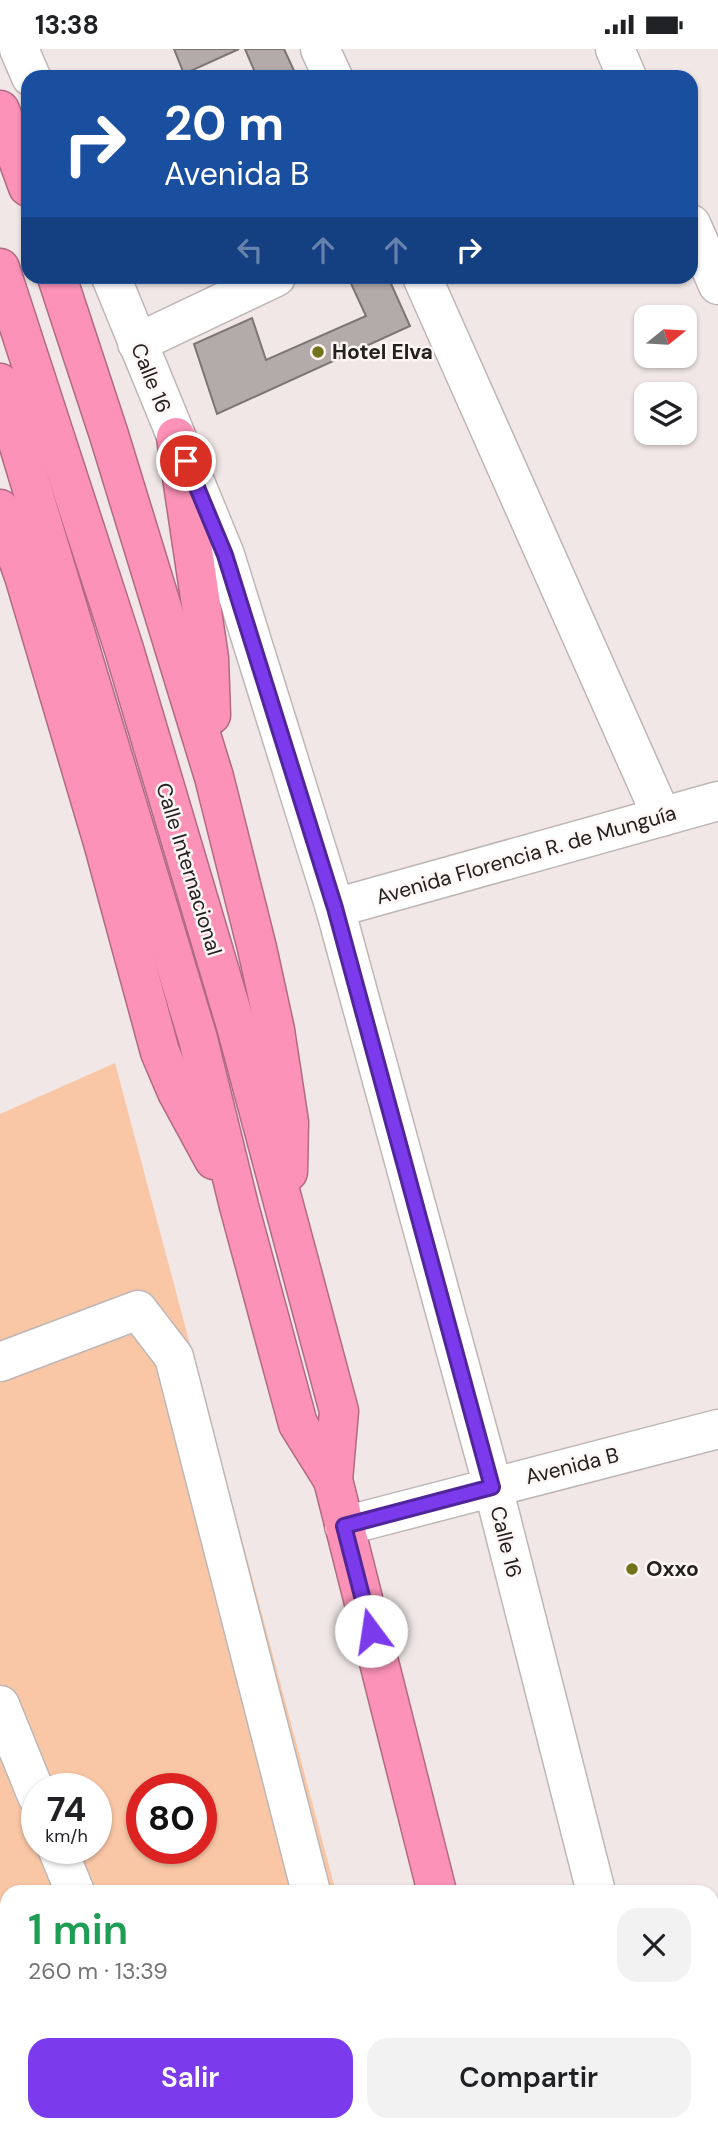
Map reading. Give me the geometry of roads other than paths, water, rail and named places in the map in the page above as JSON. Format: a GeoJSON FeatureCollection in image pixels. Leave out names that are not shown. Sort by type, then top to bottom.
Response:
{"type":"FeatureCollection","features":[{"type":"Feature","properties":{"kind":"highway"},"geometry":{"type":"LineString","coordinates":[[0,110],[21,168]]}},
{"type":"Feature","properties":{"kind":"highway","name":"Calle Internacional"},"geometry":{"type":"LineString","coordinates":[[0,268],[124,649],[236,1026],[339,1411],[333,1480],[436,1885]]}},
{"type":"Feature","properties":{"kind":"highway"},"geometry":{"type":"LineString","coordinates":[[59,284],[114,448],[215,777],[257,948],[284,1081],[289,1122],[287,1216]]}},
{"type":"Feature","properties":{"kind":"highway","name":"Calle Internacional"},"geometry":{"type":"LineString","coordinates":[[0,383],[198,1039],[239,1206],[298,1425],[333,1480]]}},
{"type":"Feature","properties":{"kind":"highway"},"geometry":{"type":"LineString","coordinates":[[176,437],[209,658],[215,777]]}},
{"type":"Feature","properties":{"kind":"highway"},"geometry":{"type":"LineString","coordinates":[[0,509],[32,601],[104,846],[160,1052],[177,1092],[239,1206]]}},
{"type":"Feature","properties":{"kind":"street"},"geometry":{"type":"LineString","coordinates":[[19,49],[28,70]]}},
{"type":"Feature","properties":{"kind":"street"},"geometry":{"type":"LineString","coordinates":[[320,49],[330,70]]}},
{"type":"Feature","properties":{"kind":"street"},"geometry":{"type":"LineString","coordinates":[[615,49],[624,70]]}},
{"type":"Feature","properties":{"kind":"street"},"geometry":{"type":"LineString","coordinates":[[698,240],[718,285]]}},
{"type":"Feature","properties":{"kind":"street","name":"Calle 16"},"geometry":{"type":"LineString","coordinates":[[114,284],[225,555],[335,908],[492,1487],[594,1885]]}},
{"type":"Feature","properties":{"kind":"street"},"geometry":{"type":"LineString","coordinates":[[137,343],[261,284]]}},
{"type":"Feature","properties":{"kind":"street"},"geometry":{"type":"LineString","coordinates":[[425,284],[662,817]]}},
{"type":"Feature","properties":{"kind":"street","name":"Avenida Florencia R. de Munguía"},"geometry":{"type":"LineString","coordinates":[[335,908],[718,801]]}},
{"type":"Feature","properties":{"kind":"street"},"geometry":{"type":"LineString","coordinates":[[0,1362],[138,1310],[174,1357],[309,1885]]}},
{"type":"Feature","properties":{"kind":"street","name":"Avenida B"},"geometry":{"type":"LineString","coordinates":[[344,1526],[718,1429]]}},
{"type":"Feature","properties":{"kind":"street"},"geometry":{"type":"LineString","coordinates":[[0,1705],[21,1781]]}},
{"type":"Feature","properties":{"kind":"street"},"geometry":{"type":"LineString","coordinates":[[64,1864],[72,1885]]}},
{"type":"Feature","properties":{"kind":"place","name":"Hotel Elva"},"geometry":{"type":"Point","coordinates":[318,352]}},
{"type":"Feature","properties":{"kind":"place","name":"Oxxo"},"geometry":{"type":"Point","coordinates":[632,1569]}}]}
